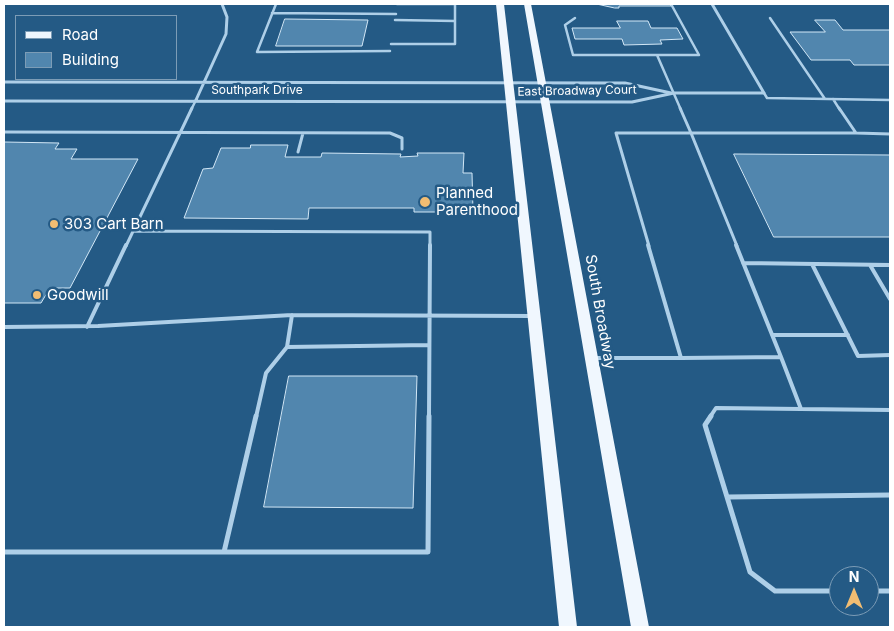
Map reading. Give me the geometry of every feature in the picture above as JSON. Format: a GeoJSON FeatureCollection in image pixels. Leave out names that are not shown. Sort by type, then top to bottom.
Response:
{"type":"FeatureCollection","features":[{"type":"Feature","properties":{"kind":"main road"},"geometry":{"type":"LineString","coordinates":[[500,4],[568,627]]}},
{"type":"Feature","properties":{"kind":"main road","name":"South Broadway"},"geometry":{"type":"LineString","coordinates":[[527,4],[543,102],[640,627]]}},
{"type":"Feature","properties":{"kind":"street"},"geometry":{"type":"LineString","coordinates":[[196,100],[226,34],[227,17],[222,4]]}},
{"type":"Feature","properties":{"kind":"street"},"geometry":{"type":"LineString","coordinates":[[712,4],[764,93]]}},
{"type":"Feature","properties":{"kind":"street","name":"Southpark Drive"},"geometry":{"type":"LineString","coordinates":[[4,82],[509,83]]}},
{"type":"Feature","properties":{"kind":"street","name":"East Broadway Court"},"geometry":{"type":"LineString","coordinates":[[509,83],[625,83],[674,94]]}},
{"type":"Feature","properties":{"kind":"street","name":"East Broadway Court"},"geometry":{"type":"LineString","coordinates":[[511,101],[632,102],[674,94],[764,93]]}},
{"type":"Feature","properties":{"kind":"street","name":"Southpark Drive"},"geometry":{"type":"LineString","coordinates":[[4,100],[511,101]]}},
{"type":"Feature","properties":{"kind":"lane"},"geometry":{"type":"LineString","coordinates":[[276,4],[257,52],[390,51]]}},
{"type":"Feature","properties":{"kind":"lane"},"geometry":{"type":"LineString","coordinates":[[391,44],[456,44],[455,4],[397,4]]}},
{"type":"Feature","properties":{"kind":"lane"},"geometry":{"type":"LineString","coordinates":[[575,18],[565,25],[573,55],[699,55],[671,4]]}},
{"type":"Feature","properties":{"kind":"lane"},"geometry":{"type":"LineString","coordinates":[[272,13],[396,14]]}},
{"type":"Feature","properties":{"kind":"lane"},"geometry":{"type":"LineString","coordinates":[[770,18],[825,99]]}},
{"type":"Feature","properties":{"kind":"lane"},"geometry":{"type":"LineString","coordinates":[[395,20],[455,21]]}},
{"type":"Feature","properties":{"kind":"lane"},"geometry":{"type":"LineString","coordinates":[[657,55],[691,133],[801,409]]}},
{"type":"Feature","properties":{"kind":"lane"},"geometry":{"type":"LineString","coordinates":[[764,93],[767,98],[890,100]]}},
{"type":"Feature","properties":{"kind":"lane"},"geometry":{"type":"LineString","coordinates":[[833,99],[856,133]]}},
{"type":"Feature","properties":{"kind":"lane"},"geometry":{"type":"LineString","coordinates":[[87,327],[196,100]]}},
{"type":"Feature","properties":{"kind":"lane"},"geometry":{"type":"LineString","coordinates":[[4,132],[390,133],[402,138],[402,149]]}},
{"type":"Feature","properties":{"kind":"lane"},"geometry":{"type":"LineString","coordinates":[[298,152],[303,133]]}},
{"type":"Feature","properties":{"kind":"lane"},"geometry":{"type":"LineString","coordinates":[[680,358],[616,133],[890,134]]}},
{"type":"Feature","properties":{"kind":"lane"},"geometry":{"type":"LineString","coordinates":[[4,552],[428,552],[430,232],[134,231]]}},
{"type":"Feature","properties":{"kind":"lane"},"geometry":{"type":"LineString","coordinates":[[743,263],[890,265]]}},
{"type":"Feature","properties":{"kind":"lane"},"geometry":{"type":"LineString","coordinates":[[812,264],[858,356],[890,356]]}},
{"type":"Feature","properties":{"kind":"lane"},"geometry":{"type":"LineString","coordinates":[[870,264],[890,299]]}},
{"type":"Feature","properties":{"kind":"lane"},"geometry":{"type":"LineString","coordinates":[[4,327],[87,327],[292,315],[534,316]]}},
{"type":"Feature","properties":{"kind":"lane"},"geometry":{"type":"LineString","coordinates":[[224,552],[266,372],[287,347],[292,315]]}},
{"type":"Feature","properties":{"kind":"lane"},"geometry":{"type":"LineString","coordinates":[[772,335],[848,335]]}},
{"type":"Feature","properties":{"kind":"lane"},"geometry":{"type":"LineString","coordinates":[[287,347],[429,345]]}},
{"type":"Feature","properties":{"kind":"lane"},"geometry":{"type":"LineString","coordinates":[[590,358],[780,357]]}},
{"type":"Feature","properties":{"kind":"lane"},"geometry":{"type":"LineString","coordinates":[[829,591],[775,591],[750,572],[706,425],[716,408],[890,410]]}},
{"type":"Feature","properties":{"kind":"lane"},"geometry":{"type":"LineString","coordinates":[[728,497],[890,495]]}},
{"type":"Feature","properties":{"kind":"building"},"geometry":{"type":"Polygon","coordinates":[[[597,4],[669,4],[671,6],[619,6],[619,8],[615,8],[597,4]]]}},
{"type":"Feature","properties":{"kind":"building"},"geometry":{"type":"Polygon","coordinates":[[[285,19],[368,20],[362,46],[276,46],[285,19]]]}},
{"type":"Feature","properties":{"kind":"building"},"geometry":{"type":"Polygon","coordinates":[[[815,20],[835,20],[843,30],[890,30],[890,65],[854,65],[850,60],[811,60],[790,32],[825,32],[815,20]]]}},
{"type":"Feature","properties":{"kind":"building"},"geometry":{"type":"Polygon","coordinates":[[[617,21],[648,21],[651,28],[677,28],[683,39],[660,40],[662,44],[624,45],[622,39],[575,39],[572,28],[620,28],[617,21]]]}},
{"type":"Feature","properties":{"kind":"building","name":"303 Cart Barn"},"geometry":{"type":"Polygon","coordinates":[[[4,142],[59,143],[55,149],[77,149],[71,159],[138,159],[70,288],[50,288],[41,303],[4,303],[4,142]]]}},
{"type":"Feature","properties":{"kind":"building"},"geometry":{"type":"Polygon","coordinates":[[[251,145],[288,145],[285,157],[321,157],[322,153],[401,154],[400,157],[418,156],[417,153],[464,153],[463,173],[472,173],[473,212],[414,212],[414,208],[309,208],[308,219],[184,218],[203,169],[213,168],[221,148],[250,148],[251,145]]]}},
{"type":"Feature","properties":{"kind":"building"},"geometry":{"type":"Polygon","coordinates":[[[734,154],[890,155],[890,237],[774,237],[734,154]]]}},
{"type":"Feature","properties":{"kind":"building"},"geometry":{"type":"Polygon","coordinates":[[[289,376],[417,376],[413,508],[264,507],[289,376]]]}},
{"type":"Feature","properties":{"kind":"place","name":"Planned Parenthood"},"geometry":{"type":"Point","coordinates":[425,202]}},
{"type":"Feature","properties":{"kind":"place","name":"303 Cart Barn"},"geometry":{"type":"Point","coordinates":[54,224]}},
{"type":"Feature","properties":{"kind":"place","name":"Goodwill"},"geometry":{"type":"Point","coordinates":[37,295]}}]}
